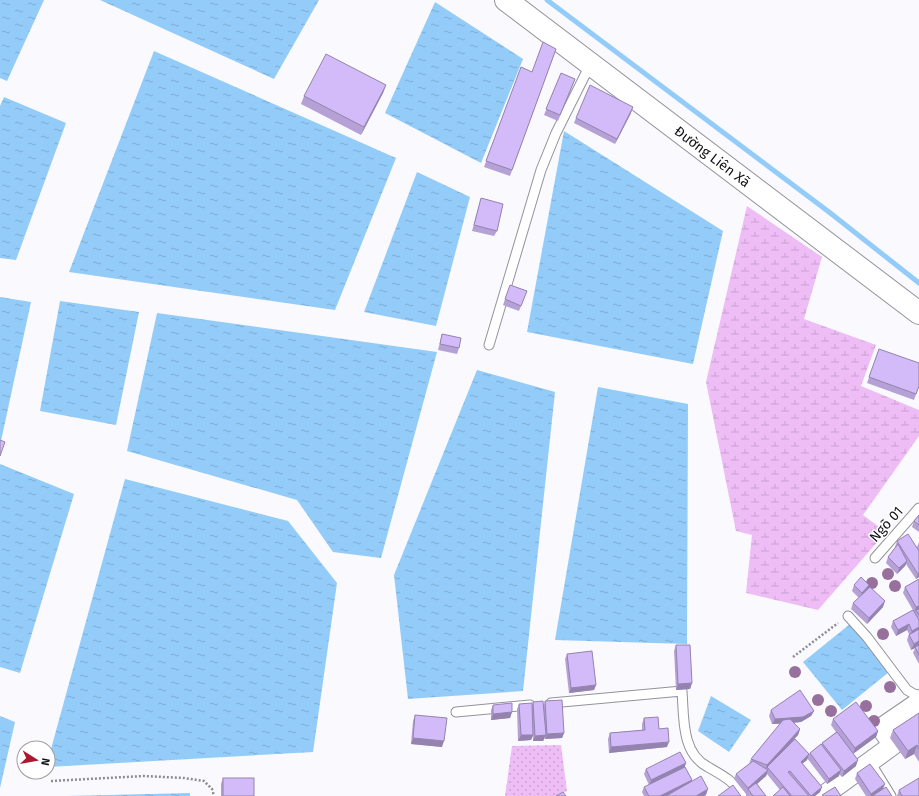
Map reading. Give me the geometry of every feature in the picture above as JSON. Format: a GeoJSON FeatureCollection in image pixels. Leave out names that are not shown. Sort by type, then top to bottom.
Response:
{"type":"FeatureCollection","features":[{"type":"Feature","properties":{"kind":"street","name":"Đường Liên Xã"},"geometry":{"type":"LineString","coordinates":[[506,0],[919,313]]}},
{"type":"Feature","properties":{"kind":"street"},"geometry":{"type":"LineString","coordinates":[[823,796],[893,746],[882,728],[919,702]]}},
{"type":"Feature","properties":{"kind":"lane"},"geometry":{"type":"LineString","coordinates":[[489,345],[541,170],[556,133],[590,65]]}},
{"type":"Feature","properties":{"kind":"lane","name":"Ngõ 01"},"geometry":{"type":"LineString","coordinates":[[875,558],[919,508]]}},
{"type":"Feature","properties":{"kind":"lane"},"geometry":{"type":"LineString","coordinates":[[848,616],[867,637],[907,690],[919,696]]}},
{"type":"Feature","properties":{"kind":"lane"},"geometry":{"type":"LineString","coordinates":[[456,712],[682,691],[686,738],[693,752],[705,766],[732,782],[744,796]]}},
{"type":"Feature","properties":{"kind":"lane"},"geometry":{"type":"LineString","coordinates":[[870,762],[891,796]]}},
{"type":"Feature","properties":{"kind":"path"},"geometry":{"type":"LineString","coordinates":[[793,657],[848,616]]}},
{"type":"Feature","properties":{"kind":"path"},"geometry":{"type":"LineString","coordinates":[[51,781],[144,776],[184,778],[204,781],[212,789],[214,796]]}},
{"type":"Feature","properties":{"kind":"green space"},"geometry":{"type":"Polygon","coordinates":[[[747,206],[822,257],[804,319],[876,345],[861,386],[919,410],[919,436],[863,515],[886,532],[818,610],[746,593],[752,535],[736,531],[706,382],[747,206]]]}},
{"type":"Feature","properties":{"kind":"green space"},"geometry":{"type":"Polygon","coordinates":[[[561,745],[567,791],[556,796],[505,796],[512,746],[561,745]]]}},
{"type":"Feature","properties":{"kind":"water"},"geometry":{"type":"Polygon","coordinates":[[[0,0],[44,0],[7,81],[0,78],[0,0]]]}},
{"type":"Feature","properties":{"kind":"water"},"geometry":{"type":"Polygon","coordinates":[[[100,0],[319,0],[274,79],[100,0]]]}},
{"type":"Feature","properties":{"kind":"water"},"geometry":{"type":"Polygon","coordinates":[[[435,2],[523,59],[481,163],[385,113],[435,2]]]}},
{"type":"Feature","properties":{"kind":"water"},"geometry":{"type":"Polygon","coordinates":[[[154,51],[396,158],[335,310],[69,272],[154,51]]]}},
{"type":"Feature","properties":{"kind":"water"},"geometry":{"type":"Polygon","coordinates":[[[4,97],[66,123],[16,260],[0,258],[0,106],[4,97]]]}},
{"type":"Feature","properties":{"kind":"water"},"geometry":{"type":"Polygon","coordinates":[[[564,131],[723,231],[693,364],[527,332],[564,131]]]}},
{"type":"Feature","properties":{"kind":"water"},"geometry":{"type":"Polygon","coordinates":[[[417,172],[470,197],[436,326],[364,312],[417,172]]]}},
{"type":"Feature","properties":{"kind":"water"},"geometry":{"type":"Polygon","coordinates":[[[0,297],[31,302],[1,441],[0,441],[0,297]]]}},
{"type":"Feature","properties":{"kind":"water"},"geometry":{"type":"Polygon","coordinates":[[[60,301],[139,312],[116,425],[40,411],[60,301]]]}},
{"type":"Feature","properties":{"kind":"water"},"geometry":{"type":"Polygon","coordinates":[[[157,313],[437,352],[381,558],[333,552],[297,500],[127,451],[157,313]]]}},
{"type":"Feature","properties":{"kind":"water"},"geometry":{"type":"Polygon","coordinates":[[[477,370],[555,392],[523,691],[408,699],[394,575],[477,370]]]}},
{"type":"Feature","properties":{"kind":"water"},"geometry":{"type":"Polygon","coordinates":[[[598,387],[688,404],[687,644],[555,640],[598,387]]]}},
{"type":"Feature","properties":{"kind":"water"},"geometry":{"type":"Polygon","coordinates":[[[0,464],[74,494],[20,673],[0,667],[0,464]]]}},
{"type":"Feature","properties":{"kind":"water"},"geometry":{"type":"Polygon","coordinates":[[[125,479],[288,521],[337,583],[313,752],[56,767],[56,740],[53,740],[125,479]]]}},
{"type":"Feature","properties":{"kind":"water"},"geometry":{"type":"Polygon","coordinates":[[[850,624],[889,672],[842,710],[803,662],[850,624]]]}},
{"type":"Feature","properties":{"kind":"water"},"geometry":{"type":"Polygon","coordinates":[[[711,696],[751,720],[729,752],[698,731],[711,696]]]}},
{"type":"Feature","properties":{"kind":"water"},"geometry":{"type":"Polygon","coordinates":[[[0,716],[15,722],[0,788],[0,716]]]}},
{"type":"Feature","properties":{"kind":"water"},"geometry":{"type":"Polygon","coordinates":[[[190,793],[190,796],[67,796],[190,793]]]}},
{"type":"Feature","properties":{"kind":"building"},"geometry":{"type":"Polygon","coordinates":[[[543,42],[556,49],[512,170],[486,161],[521,67],[532,72],[543,42]]]}},
{"type":"Feature","properties":{"kind":"building"},"geometry":{"type":"Polygon","coordinates":[[[326,54],[386,85],[364,127],[304,96],[326,54]]]}},
{"type":"Feature","properties":{"kind":"building"},"geometry":{"type":"Polygon","coordinates":[[[561,73],[575,79],[560,115],[546,109],[561,73]]]}},
{"type":"Feature","properties":{"kind":"building"},"geometry":{"type":"Polygon","coordinates":[[[590,85],[633,107],[617,139],[576,118],[590,85]]]}},
{"type":"Feature","properties":{"kind":"building"},"geometry":{"type":"Polygon","coordinates":[[[481,198],[503,204],[497,231],[474,225],[481,198]]]}},
{"type":"Feature","properties":{"kind":"building"},"geometry":{"type":"Polygon","coordinates":[[[510,285],[527,291],[521,306],[505,299],[510,285]]]}},
{"type":"Feature","properties":{"kind":"building"},"geometry":{"type":"Polygon","coordinates":[[[442,334],[461,338],[459,348],[440,344],[442,334]]]}},
{"type":"Feature","properties":{"kind":"building"},"geometry":{"type":"Polygon","coordinates":[[[879,349],[919,363],[919,386],[916,394],[869,377],[879,349]]]}},
{"type":"Feature","properties":{"kind":"building"},"geometry":{"type":"Polygon","coordinates":[[[0,440],[5,442],[0,456],[0,440]]]}},
{"type":"Feature","properties":{"kind":"building"},"geometry":{"type":"Polygon","coordinates":[[[919,515],[919,525],[914,521],[919,515]]]}},
{"type":"Feature","properties":{"kind":"building"},"geometry":{"type":"Polygon","coordinates":[[[908,534],[919,551],[918,574],[897,541],[908,534]]]}},
{"type":"Feature","properties":{"kind":"building"},"geometry":{"type":"Polygon","coordinates":[[[898,544],[907,561],[899,568],[888,557],[898,544]]]}},
{"type":"Feature","properties":{"kind":"building"},"geometry":{"type":"Polygon","coordinates":[[[861,577],[869,585],[862,593],[854,585],[861,577]]]}},
{"type":"Feature","properties":{"kind":"building"},"geometry":{"type":"Polygon","coordinates":[[[919,579],[919,606],[916,607],[905,587],[919,579]]]}},
{"type":"Feature","properties":{"kind":"building"},"geometry":{"type":"Polygon","coordinates":[[[870,587],[885,601],[869,618],[853,603],[870,587]]]}},
{"type":"Feature","properties":{"kind":"building"},"geometry":{"type":"Polygon","coordinates":[[[913,610],[919,620],[919,627],[912,631],[909,624],[898,630],[893,621],[913,610]]]}},
{"type":"Feature","properties":{"kind":"building"},"geometry":{"type":"Polygon","coordinates":[[[919,629],[919,641],[914,644],[909,635],[919,629]]]}},
{"type":"Feature","properties":{"kind":"building"},"geometry":{"type":"Polygon","coordinates":[[[676,645],[690,645],[692,683],[678,684],[676,645]]]}},
{"type":"Feature","properties":{"kind":"building"},"geometry":{"type":"Polygon","coordinates":[[[919,645],[919,655],[915,647],[919,645]]]}},
{"type":"Feature","properties":{"kind":"building"},"geometry":{"type":"Polygon","coordinates":[[[592,651],[596,685],[571,688],[567,654],[592,651]]]}},
{"type":"Feature","properties":{"kind":"building"},"geometry":{"type":"Polygon","coordinates":[[[800,690],[814,711],[803,717],[775,719],[771,710],[800,690]]]}},
{"type":"Feature","properties":{"kind":"building"},"geometry":{"type":"Polygon","coordinates":[[[562,700],[564,733],[547,734],[545,701],[562,700]]]}},
{"type":"Feature","properties":{"kind":"building"},"geometry":{"type":"Polygon","coordinates":[[[543,701],[546,735],[535,736],[533,702],[543,701]]]}},
{"type":"Feature","properties":{"kind":"building"},"geometry":{"type":"Polygon","coordinates":[[[856,702],[878,731],[855,748],[833,719],[856,702]]]}},
{"type":"Feature","properties":{"kind":"building"},"geometry":{"type":"Polygon","coordinates":[[[512,703],[512,712],[493,714],[493,705],[512,703]]]}},
{"type":"Feature","properties":{"kind":"building"},"geometry":{"type":"Polygon","coordinates":[[[532,703],[533,735],[521,735],[519,704],[532,703]]]}},
{"type":"Feature","properties":{"kind":"building"},"geometry":{"type":"Polygon","coordinates":[[[919,713],[919,749],[917,745],[908,751],[893,730],[919,713]]]}},
{"type":"Feature","properties":{"kind":"building"},"geometry":{"type":"Polygon","coordinates":[[[415,715],[447,718],[444,741],[413,738],[415,715]]]}},
{"type":"Feature","properties":{"kind":"building"},"geometry":{"type":"Polygon","coordinates":[[[658,717],[659,729],[668,728],[669,742],[611,747],[610,733],[645,730],[644,718],[658,717]]]}},
{"type":"Feature","properties":{"kind":"building"},"geometry":{"type":"Polygon","coordinates":[[[790,719],[800,729],[767,765],[751,759],[783,720],[790,719]]]}},
{"type":"Feature","properties":{"kind":"building"},"geometry":{"type":"Polygon","coordinates":[[[837,732],[858,760],[844,771],[822,743],[837,732]]]}},
{"type":"Feature","properties":{"kind":"building"},"geometry":{"type":"Polygon","coordinates":[[[795,739],[809,754],[801,762],[822,787],[811,796],[790,771],[788,772],[809,796],[792,796],[767,767],[795,739]]]}},
{"type":"Feature","properties":{"kind":"building"},"geometry":{"type":"Polygon","coordinates":[[[821,744],[841,770],[829,779],[810,753],[821,744]]]}},
{"type":"Feature","properties":{"kind":"building"},"geometry":{"type":"Polygon","coordinates":[[[680,752],[686,763],[651,780],[646,769],[680,752]]]}},
{"type":"Feature","properties":{"kind":"building"},"geometry":{"type":"Polygon","coordinates":[[[753,761],[768,770],[748,788],[736,774],[753,761]]]}},
{"type":"Feature","properties":{"kind":"building"},"geometry":{"type":"Polygon","coordinates":[[[870,764],[885,784],[871,794],[857,773],[870,764]]]}},
{"type":"Feature","properties":{"kind":"building"},"geometry":{"type":"Polygon","coordinates":[[[685,767],[692,780],[660,796],[649,796],[644,787],[685,767]]]}},
{"type":"Feature","properties":{"kind":"building"},"geometry":{"type":"Polygon","coordinates":[[[701,776],[708,789],[696,796],[666,796],[701,776]]]}},
{"type":"Feature","properties":{"kind":"building"},"geometry":{"type":"Polygon","coordinates":[[[223,778],[254,778],[254,796],[223,796],[223,778]]]}},
{"type":"Feature","properties":{"kind":"building"},"geometry":{"type":"Polygon","coordinates":[[[919,778],[919,796],[902,796],[899,790],[919,778]]]}},
{"type":"Feature","properties":{"kind":"building"},"geometry":{"type":"Polygon","coordinates":[[[756,783],[766,796],[753,796],[748,789],[756,783]]]}},
{"type":"Feature","properties":{"kind":"building"},"geometry":{"type":"Polygon","coordinates":[[[733,785],[741,796],[718,796],[733,785]]]}},
{"type":"Feature","properties":{"kind":"building"},"geometry":{"type":"Polygon","coordinates":[[[783,787],[790,796],[773,796],[783,787]]]}},
{"type":"Feature","properties":{"kind":"building"},"geometry":{"type":"Polygon","coordinates":[[[835,787],[841,796],[822,795],[835,787]]]}},
{"type":"Feature","properties":{"kind":"building"},"geometry":{"type":"Polygon","coordinates":[[[886,787],[892,796],[872,796],[886,787]]]}},
{"type":"Feature","properties":{"kind":"building"},"geometry":{"type":"Polygon","coordinates":[[[563,792],[566,796],[556,796],[563,792]]]}},
{"type":"Feature","properties":{"kind":"waterway"},"geometry":{"type":"LineString","coordinates":[[547,0],[829,212],[919,283]]}}]}
